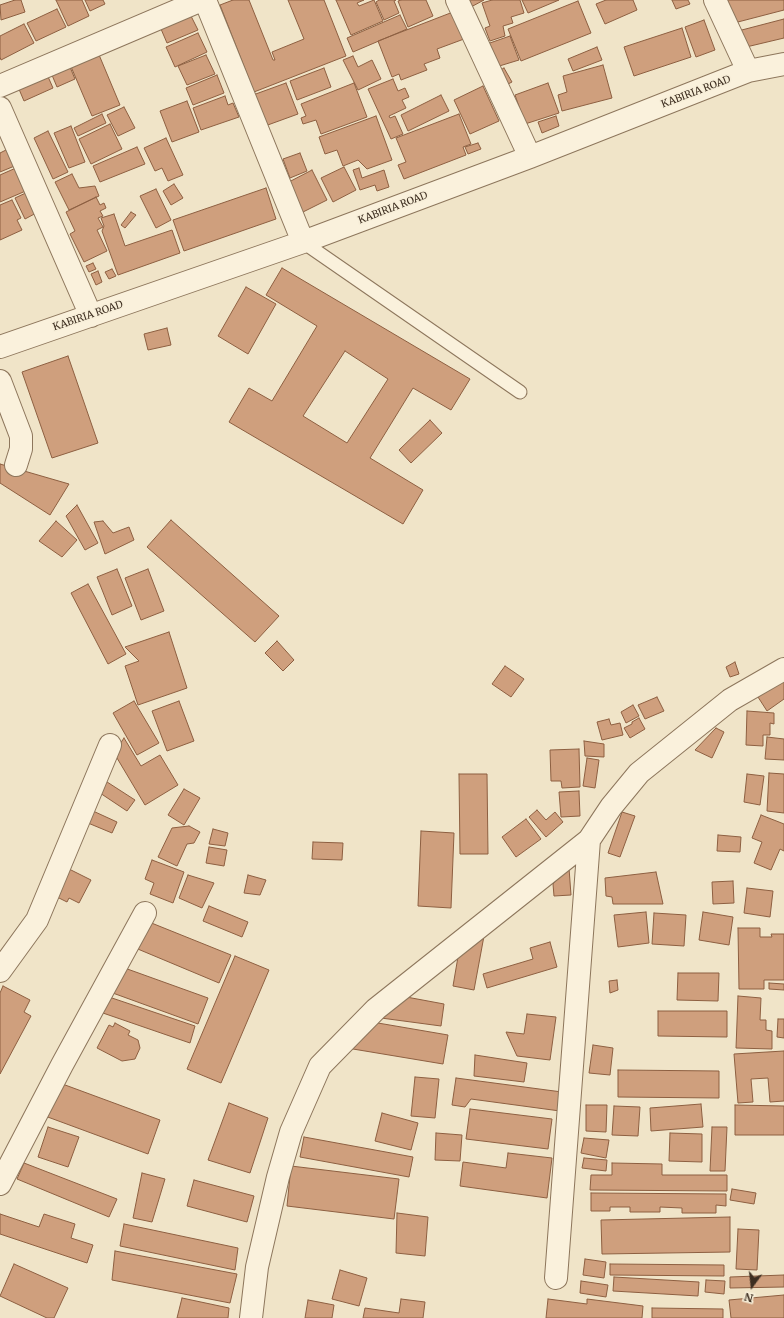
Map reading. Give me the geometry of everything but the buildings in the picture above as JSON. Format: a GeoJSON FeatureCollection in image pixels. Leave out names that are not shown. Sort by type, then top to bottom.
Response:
{"type":"FeatureCollection","features":[{"type":"Feature","properties":{"kind":"street"},"geometry":{"type":"LineString","coordinates":[[0,86],[202,0]]}},
{"type":"Feature","properties":{"kind":"street"},"geometry":{"type":"LineString","coordinates":[[206,0],[303,242]]}},
{"type":"Feature","properties":{"kind":"street"},"geometry":{"type":"LineString","coordinates":[[458,0],[530,157]]}},
{"type":"Feature","properties":{"kind":"street"},"geometry":{"type":"LineString","coordinates":[[715,0],[748,71]]}},
{"type":"Feature","properties":{"kind":"street","name":"KABIRIA ROAD"},"geometry":{"type":"LineString","coordinates":[[0,347],[303,242],[530,157],[748,71],[784,64]]}},
{"type":"Feature","properties":{"kind":"street"},"geometry":{"type":"LineString","coordinates":[[0,108],[91,316]]}},
{"type":"Feature","properties":{"kind":"street"},"geometry":{"type":"LineString","coordinates":[[0,381],[21,436],[21,450],[16,465]]}},
{"type":"Feature","properties":{"kind":"street"},"geometry":{"type":"LineString","coordinates":[[251,1318],[257,1267],[278,1177],[291,1132],[320,1066],[376,1009],[589,840],[611,807],[639,773],[730,700],[784,669]]}},
{"type":"Feature","properties":{"kind":"street"},"geometry":{"type":"LineString","coordinates":[[0,971],[37,920],[110,745]]}},
{"type":"Feature","properties":{"kind":"street"},"geometry":{"type":"LineString","coordinates":[[556,1278],[589,840]]}},
{"type":"Feature","properties":{"kind":"street"},"geometry":{"type":"LineString","coordinates":[[0,1184],[62,1065],[145,913]]}},
{"type":"Feature","properties":{"kind":"lane"},"geometry":{"type":"LineString","coordinates":[[303,242],[520,392]]}}]}
